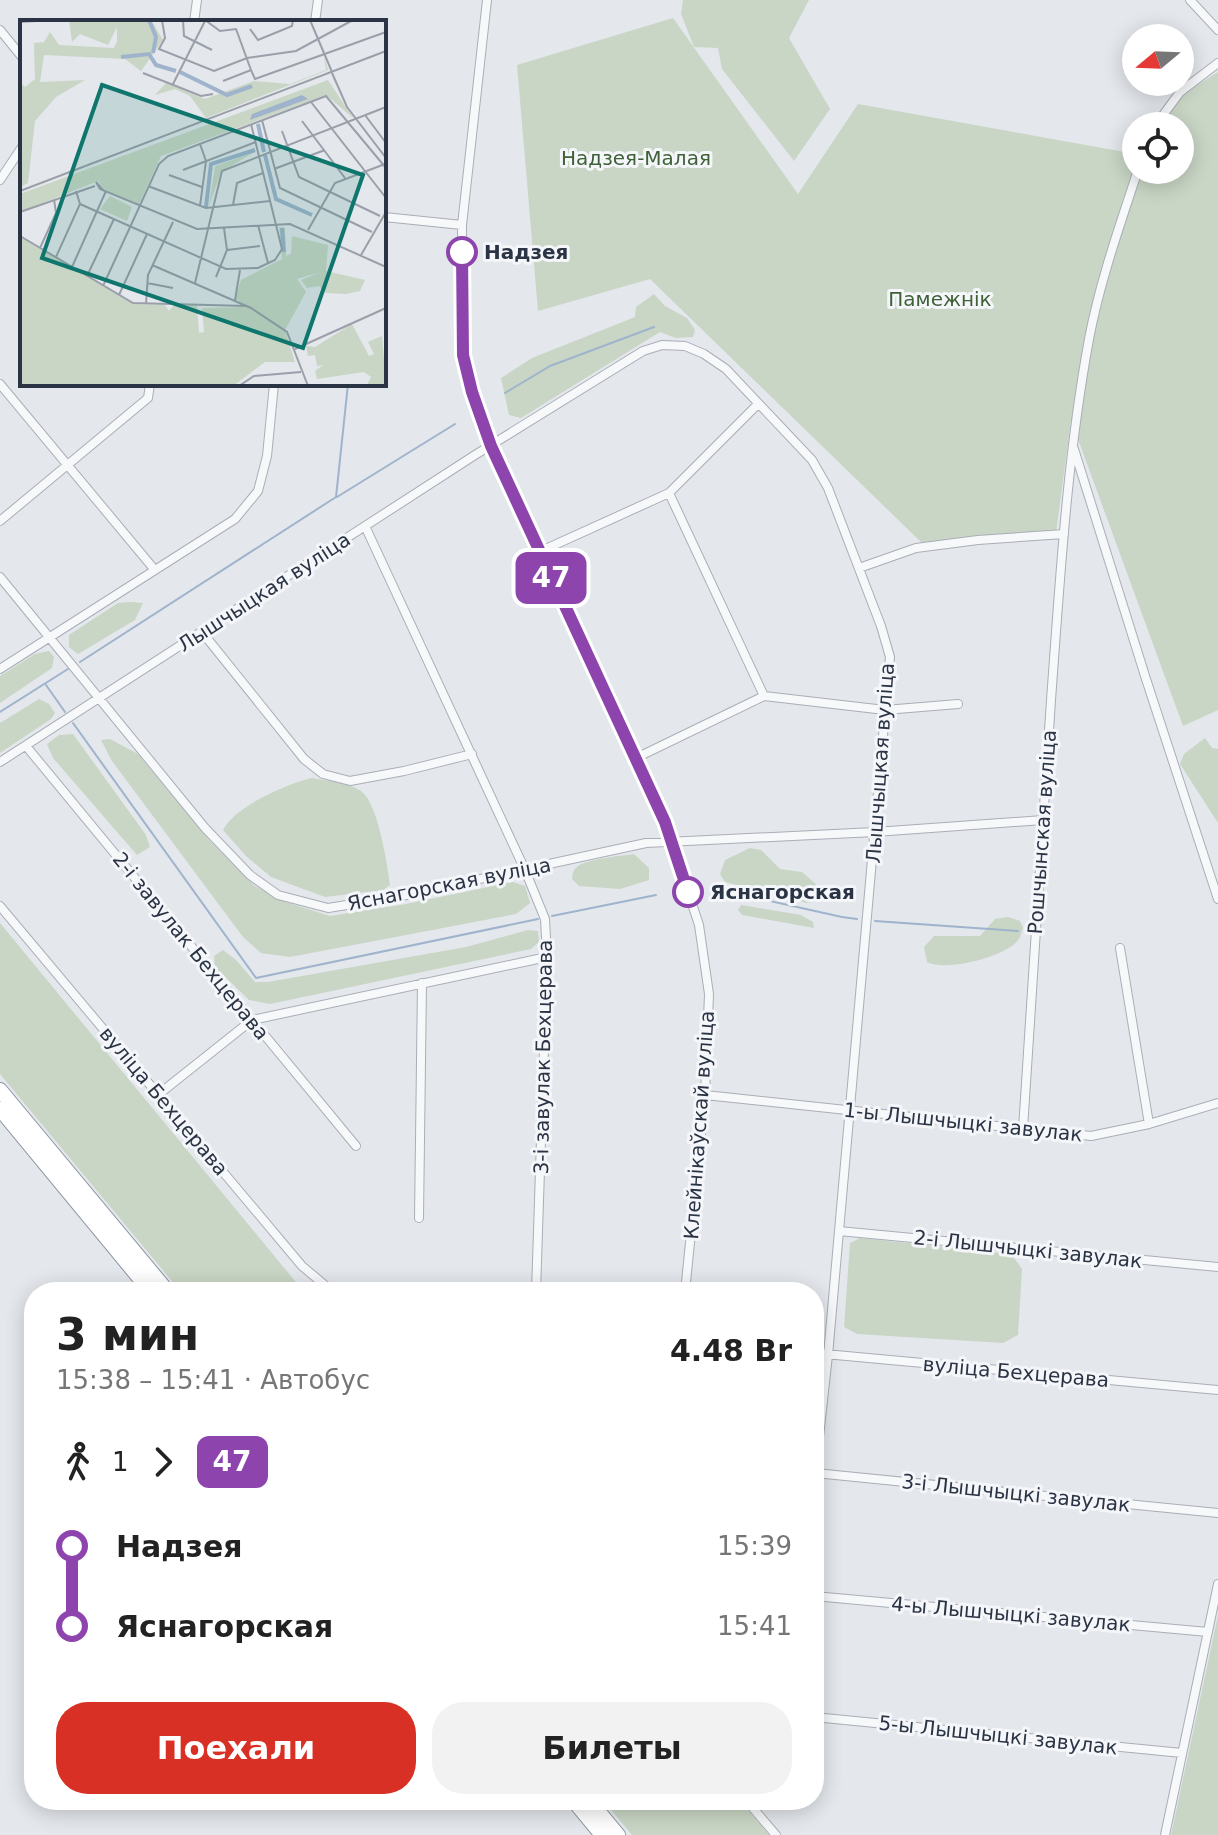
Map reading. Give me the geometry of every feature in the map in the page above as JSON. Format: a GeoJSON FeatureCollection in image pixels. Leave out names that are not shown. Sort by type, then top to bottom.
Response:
{"type":"FeatureCollection","features":[{"type":"Feature","properties":{"kind":"highway"},"geometry":{"type":"LineString","coordinates":[[0,1090],[160,1282]]}},
{"type":"Feature","properties":{"kind":"highway"},"geometry":{"type":"LineString","coordinates":[[0,1109],[143,1282]]}},
{"type":"Feature","properties":{"kind":"highway"},"geometry":{"type":"LineString","coordinates":[[581,1810],[602,1835]]}},
{"type":"Feature","properties":{"kind":"highway"},"geometry":{"type":"LineString","coordinates":[[597,1810],[618,1835]]}},
{"type":"Feature","properties":{"kind":"street"},"geometry":{"type":"LineString","coordinates":[[194,20],[197,0]]}},
{"type":"Feature","properties":{"kind":"street"},"geometry":{"type":"LineString","coordinates":[[315,20],[318,0]]}},
{"type":"Feature","properties":{"kind":"street","name":"Клейнікаўскай вуліца"},"geometry":{"type":"LineString","coordinates":[[487,0],[462,225],[463,355],[491,446],[636,758],[671,841],[699,925],[709,994],[705,1095],[686,1282]]}},
{"type":"Feature","properties":{"kind":"street"},"geometry":{"type":"LineString","coordinates":[[1190,0],[1218,30]]}},
{"type":"Feature","properties":{"kind":"street"},"geometry":{"type":"LineString","coordinates":[[0,30],[20,55]]}},
{"type":"Feature","properties":{"kind":"street"},"geometry":{"type":"LineString","coordinates":[[1164,112],[1180,92],[1218,63]]}},
{"type":"Feature","properties":{"kind":"street"},"geometry":{"type":"LineString","coordinates":[[0,180],[20,150]]}},
{"type":"Feature","properties":{"kind":"street","name":"Рошчынская вуліца"},"geometry":{"type":"LineString","coordinates":[[1023,1129],[1043,820],[1073,445],[1090,335],[1133,184]]}},
{"type":"Feature","properties":{"kind":"street"},"geometry":{"type":"LineString","coordinates":[[386,217],[462,225]]}},
{"type":"Feature","properties":{"kind":"street","name":"Лышчыцкая вуліца"},"geometry":{"type":"LineString","coordinates":[[0,762],[643,351],[662,345],[685,346],[726,369],[812,460],[828,488],[890,657],[824,1391]]}},
{"type":"Feature","properties":{"kind":"street"},"geometry":{"type":"LineString","coordinates":[[0,384],[154,569]]}},
{"type":"Feature","properties":{"kind":"street"},"geometry":{"type":"LineString","coordinates":[[0,521],[148,398],[150,386]]}},
{"type":"Feature","properties":{"kind":"street"},"geometry":{"type":"LineString","coordinates":[[0,669],[235,519],[258,491],[267,456],[274,386]]}},
{"type":"Feature","properties":{"kind":"street"},"geometry":{"type":"LineString","coordinates":[[539,552],[669,493],[758,404]]}},
{"type":"Feature","properties":{"kind":"street"},"geometry":{"type":"LineString","coordinates":[[1073,445],[1218,899]]}},
{"type":"Feature","properties":{"kind":"street"},"geometry":{"type":"LineString","coordinates":[[669,493],[764,696]]}},
{"type":"Feature","properties":{"kind":"street","name":"3-і завулак Бехцерава"},"geometry":{"type":"LineString","coordinates":[[365,526],[545,919],[547,957],[536,1282]]}},
{"type":"Feature","properties":{"kind":"street"},"geometry":{"type":"LineString","coordinates":[[859,568],[916,548],[1064,534]]}},
{"type":"Feature","properties":{"kind":"street","name":"Яснагорская вуліца"},"geometry":{"type":"LineString","coordinates":[[0,577],[205,828],[250,875],[278,895],[328,908],[397,897],[646,843],[1043,820]]}},
{"type":"Feature","properties":{"kind":"street"},"geometry":{"type":"LineString","coordinates":[[202,632],[304,759],[323,774],[350,781],[472,754]]}},
{"type":"Feature","properties":{"kind":"street"},"geometry":{"type":"LineString","coordinates":[[636,758],[764,696],[885,710],[958,704]]}},
{"type":"Feature","properties":{"kind":"street","name":"2-і завулак Бехцерава"},"geometry":{"type":"LineString","coordinates":[[26,746],[356,1146]]}},
{"type":"Feature","properties":{"kind":"street","name":"вуліца Бехцерава"},"geometry":{"type":"LineString","coordinates":[[0,906],[302,1266],[321,1282]]}},
{"type":"Feature","properties":{"kind":"street"},"geometry":{"type":"LineString","coordinates":[[1120,948],[1149,1124]]}},
{"type":"Feature","properties":{"kind":"street"},"geometry":{"type":"LineString","coordinates":[[159,1094],[252,1020],[547,957]]}},
{"type":"Feature","properties":{"kind":"street"},"geometry":{"type":"LineString","coordinates":[[419,1218],[422,983]]}},
{"type":"Feature","properties":{"kind":"street","name":"1-ы Лышчыцкі завулак"},"geometry":{"type":"LineString","coordinates":[[705,1095],[1091,1136],[1149,1124],[1218,1103]]}},
{"type":"Feature","properties":{"kind":"street","name":"2-і Лышчыцкі завулак"},"geometry":{"type":"LineString","coordinates":[[839,1231],[1218,1267]]}},
{"type":"Feature","properties":{"kind":"street","name":"вуліца Бехцерава"},"geometry":{"type":"LineString","coordinates":[[824,1354],[1218,1390]]}},
{"type":"Feature","properties":{"kind":"street","name":"3-і Лышчыцкі завулак"},"geometry":{"type":"LineString","coordinates":[[824,1474],[1218,1513]]}},
{"type":"Feature","properties":{"kind":"street"},"geometry":{"type":"LineString","coordinates":[[1165,1835],[1218,1584]]}},
{"type":"Feature","properties":{"kind":"street","name":"4-ы Лышчыцкі завулак"},"geometry":{"type":"LineString","coordinates":[[824,1597],[1208,1632]]}},
{"type":"Feature","properties":{"kind":"street","name":"5-ы Лышчыцкі завулак"},"geometry":{"type":"LineString","coordinates":[[824,1718],[1182,1753]]}},
{"type":"Feature","properties":{"kind":"street"},"geometry":{"type":"LineString","coordinates":[[755,1810],[776,1835]]}},
{"type":"Feature","properties":{"kind":"green space"},"geometry":{"type":"Polygon","coordinates":[[[683,0],[809,0],[789,38],[830,109],[794,161],[722,69],[718,48],[694,47],[681,14],[683,0]]]}},
{"type":"Feature","properties":{"kind":"green space","name":"Памежнік"},"geometry":{"type":"Polygon","coordinates":[[[673,18],[798,194],[858,104],[1122,151],[1122,184],[1194,184],[1194,112],[1170,112],[1178,100],[1183,96],[1194,96],[1194,87],[1218,72],[1218,710],[1183,726],[1071,420],[1056,533],[922,543],[650,279],[538,311],[517,65],[673,18]]]}},
{"type":"Feature","properties":{"kind":"green space"},"geometry":{"type":"Polygon","coordinates":[[[654,294],[665,306],[687,318],[695,330],[693,337],[676,338],[660,332],[521,418],[509,415],[501,378],[532,358],[635,317],[636,307],[654,294]]]}},
{"type":"Feature","properties":{"kind":"green space"},"geometry":{"type":"Polygon","coordinates":[[[118,603],[143,603],[135,620],[78,654],[69,647],[69,635],[118,603]]]}},
{"type":"Feature","properties":{"kind":"green space"},"geometry":{"type":"Polygon","coordinates":[[[49,651],[54,657],[52,668],[0,703],[0,676],[35,654],[49,651]]]}},
{"type":"Feature","properties":{"kind":"green space"},"geometry":{"type":"Polygon","coordinates":[[[39,699],[49,704],[55,713],[51,719],[0,753],[0,723],[39,699]]]}},
{"type":"Feature","properties":{"kind":"green space"},"geometry":{"type":"Polygon","coordinates":[[[73,734],[146,835],[150,847],[137,855],[53,758],[47,744],[59,735],[73,734]]]}},
{"type":"Feature","properties":{"kind":"green space"},"geometry":{"type":"Polygon","coordinates":[[[1205,738],[1212,748],[1218,749],[1218,823],[1180,764],[1184,754],[1205,738]]]}},
{"type":"Feature","properties":{"kind":"green space"},"geometry":{"type":"Polygon","coordinates":[[[110,739],[138,754],[207,838],[255,886],[286,902],[330,916],[513,882],[525,886],[530,903],[516,914],[290,957],[261,953],[243,937],[112,761],[101,740],[110,739]]]}},
{"type":"Feature","properties":{"kind":"green space"},"geometry":{"type":"Polygon","coordinates":[[[312,778],[350,786],[367,798],[377,820],[387,863],[390,885],[383,890],[325,897],[271,877],[246,856],[223,830],[229,821],[250,805],[289,785],[312,778]]]}},
{"type":"Feature","properties":{"kind":"green space"},"geometry":{"type":"Polygon","coordinates":[[[750,848],[761,850],[780,869],[802,872],[818,886],[820,900],[807,903],[725,882],[720,874],[725,860],[750,848]]]}},
{"type":"Feature","properties":{"kind":"green space"},"geometry":{"type":"Polygon","coordinates":[[[634,854],[649,868],[649,880],[620,889],[579,886],[572,879],[578,866],[634,854]]]}},
{"type":"Feature","properties":{"kind":"green space"},"geometry":{"type":"Polygon","coordinates":[[[741,905],[801,915],[813,922],[814,928],[742,915],[738,910],[741,905]]]}},
{"type":"Feature","properties":{"kind":"green space"},"geometry":{"type":"Polygon","coordinates":[[[1008,917],[1020,921],[1023,928],[1018,940],[1001,952],[961,964],[936,965],[927,962],[924,947],[934,936],[980,936],[995,919],[1008,917]]]}},
{"type":"Feature","properties":{"kind":"green space"},"geometry":{"type":"Polygon","coordinates":[[[0,923],[296,1282],[173,1282],[0,1074],[0,923]]]}},
{"type":"Feature","properties":{"kind":"green space"},"geometry":{"type":"Polygon","coordinates":[[[528,930],[538,931],[539,942],[531,949],[270,1004],[249,1000],[215,967],[214,956],[223,950],[255,982],[268,982],[466,947],[528,930]]]}},
{"type":"Feature","properties":{"kind":"green space"},"geometry":{"type":"Polygon","coordinates":[[[860,1238],[1011,1254],[1022,1269],[1018,1335],[1003,1343],[857,1334],[844,1327],[850,1243],[860,1238]]]}},
{"type":"Feature","properties":{"kind":"green space"},"geometry":{"type":"Polygon","coordinates":[[[1218,1615],[1218,1835],[1171,1835],[1218,1615]]]}},
{"type":"Feature","properties":{"kind":"green space"},"geometry":{"type":"Polygon","coordinates":[[[611,1810],[748,1810],[769,1835],[632,1835],[611,1810]]]}},
{"type":"Feature","properties":{"kind":"waterway"},"geometry":{"type":"LineString","coordinates":[[505,393],[550,366],[654,327]]}},
{"type":"Feature","properties":{"kind":"waterway"},"geometry":{"type":"LineString","coordinates":[[80,662],[336,497],[348,386]]}},
{"type":"Feature","properties":{"kind":"waterway"},"geometry":{"type":"LineString","coordinates":[[337,497],[455,424]]}},
{"type":"Feature","properties":{"kind":"waterway"},"geometry":{"type":"LineString","coordinates":[[0,712],[68,669]]}},
{"type":"Feature","properties":{"kind":"waterway"},"geometry":{"type":"LineString","coordinates":[[46,685],[65,712]]}},
{"type":"Feature","properties":{"kind":"waterway"},"geometry":{"type":"LineString","coordinates":[[73,723],[256,978],[538,919]]}},
{"type":"Feature","properties":{"kind":"waterway"},"geometry":{"type":"LineString","coordinates":[[720,890],[857,919]]}},
{"type":"Feature","properties":{"kind":"waterway"},"geometry":{"type":"LineString","coordinates":[[552,916],[656,895]]}},
{"type":"Feature","properties":{"kind":"waterway"},"geometry":{"type":"LineString","coordinates":[[875,921],[1018,931]]}},
{"type":"Feature","properties":{"kind":"bus line","name":"47"},"geometry":{"type":"LineString","coordinates":[[462,252],[463,355],[491,446],[665,822],[688,892]]}},
{"type":"Feature","properties":{"kind":"place","name":"Надзея"},"geometry":{"type":"Point","coordinates":[462,252]}},
{"type":"Feature","properties":{"kind":"place","name":"Яснагорская"},"geometry":{"type":"Point","coordinates":[688,892]}},
{"type":"Feature","properties":{"kind":"park label","name":"Надзея-Малая"},"geometry":{"type":"Point","coordinates":[636,158]}}]}
